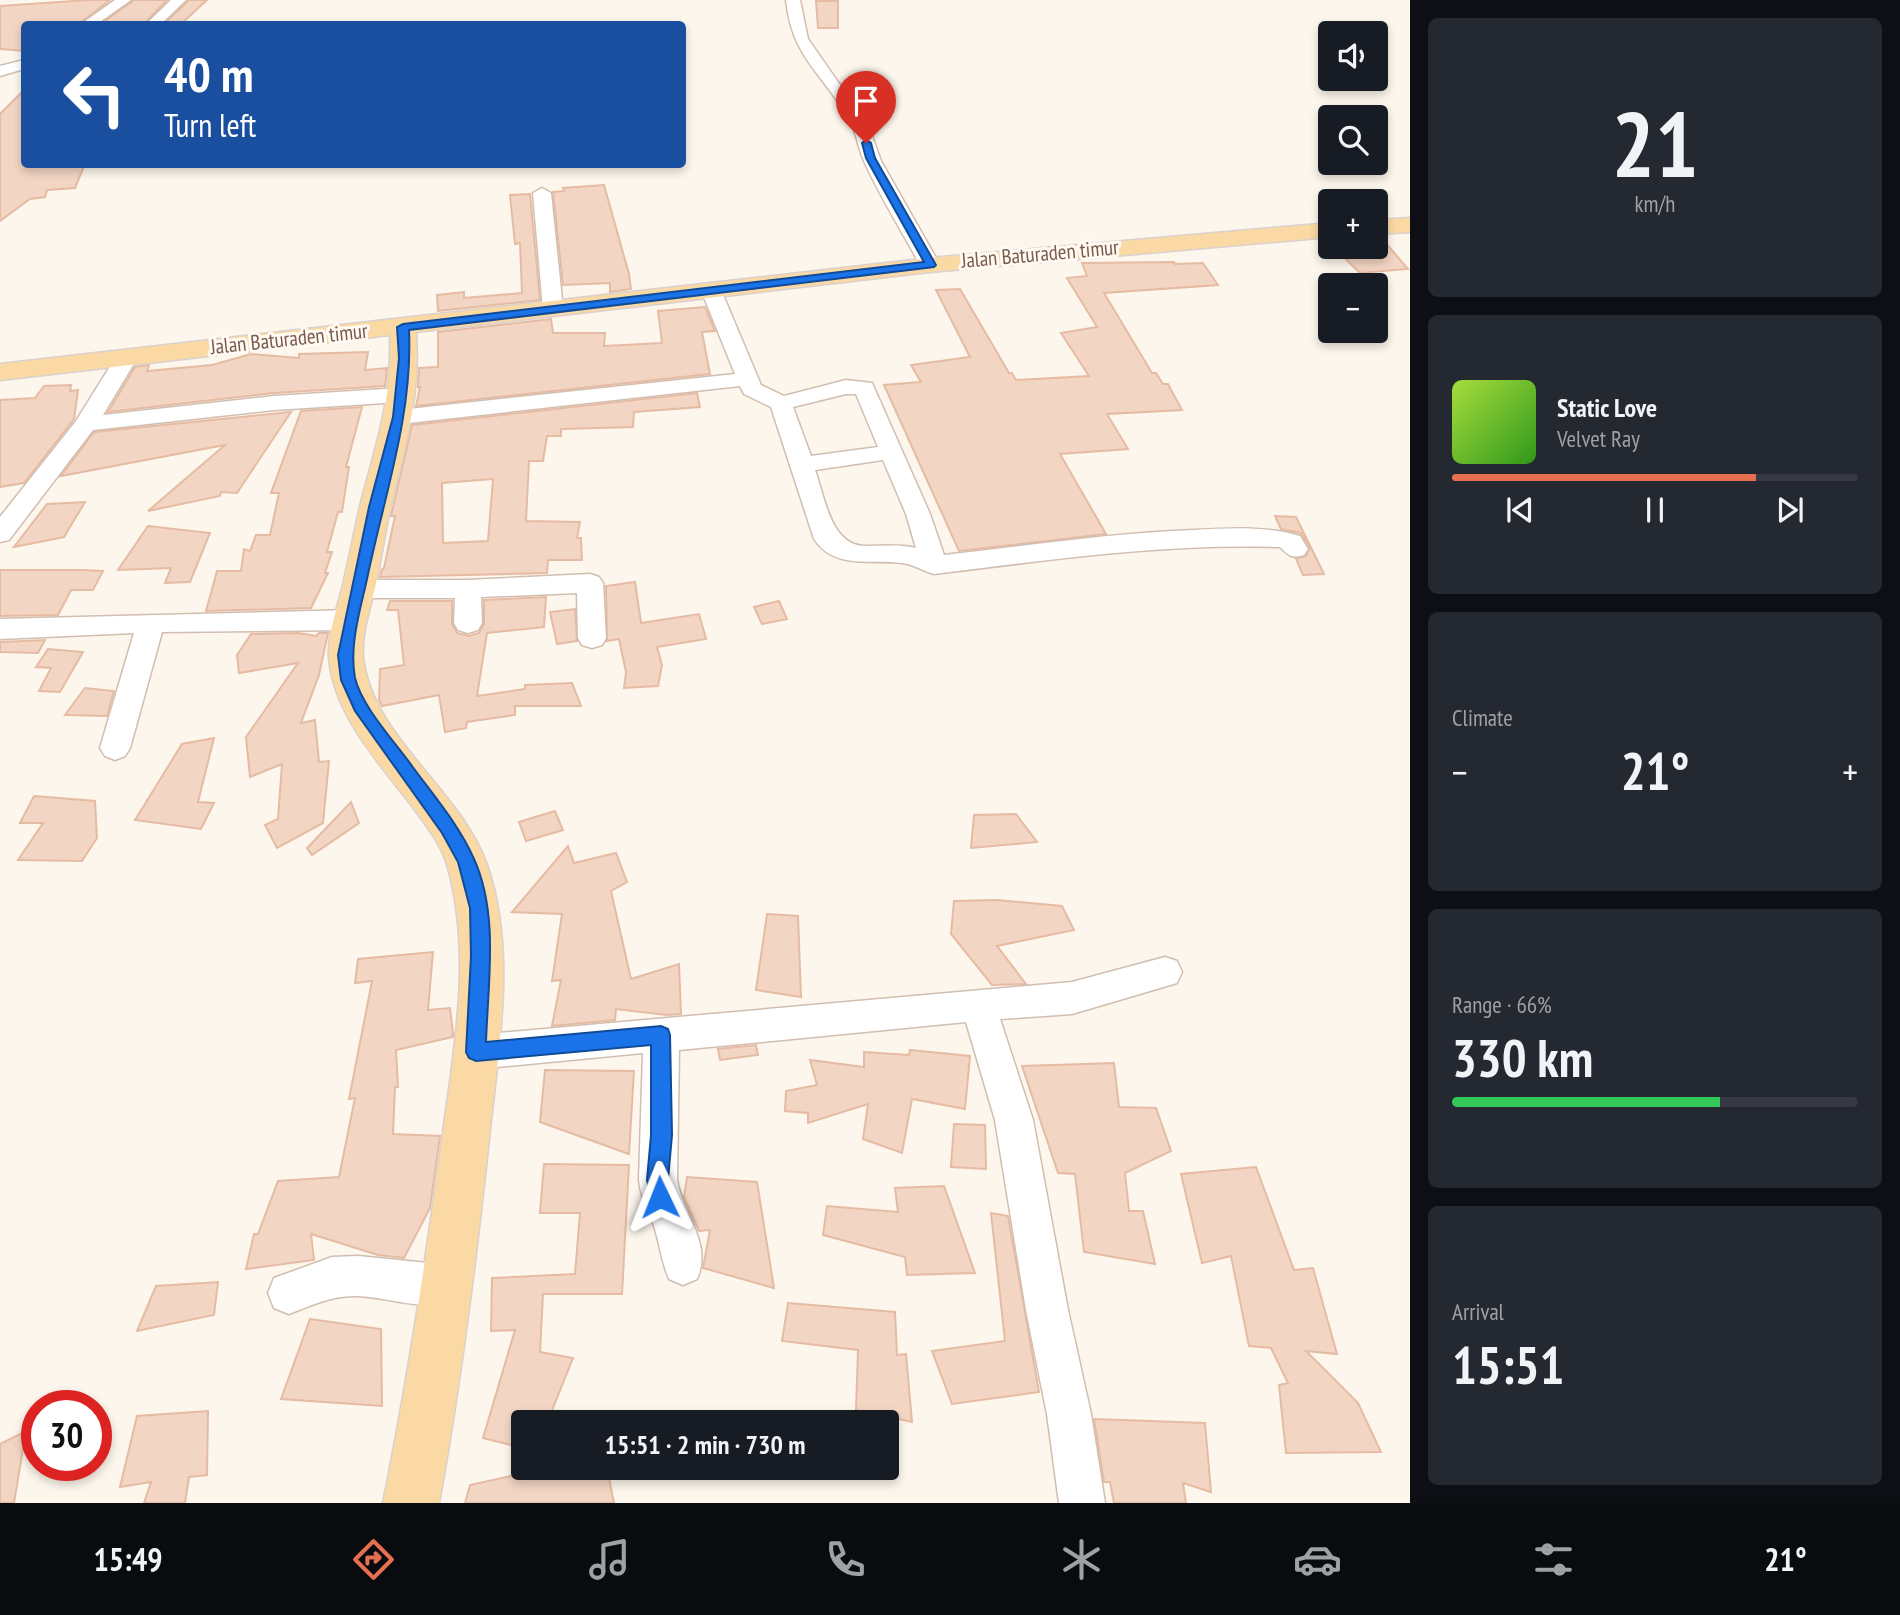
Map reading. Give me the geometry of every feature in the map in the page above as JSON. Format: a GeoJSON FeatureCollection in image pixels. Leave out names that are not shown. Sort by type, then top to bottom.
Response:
{"type":"FeatureCollection","features":[{"type":"Feature","properties":{"kind":"main road"},"geometry":{"type":"LineString","coordinates":[[1388,226],[1410,225]]}},
{"type":"Feature","properties":{"kind":"main road","name":"Jalan Baturaden timur"},"geometry":{"type":"LineString","coordinates":[[0,372],[930,265],[1318,231]]}},
{"type":"Feature","properties":{"kind":"main road"},"geometry":{"type":"LineString","coordinates":[[403,327],[404,358],[400,406],[375,507],[345,655],[348,680],[361,706],[448,828],[467,861],[479,908],[480,956],[476,1052],[448,1286],[432,1397],[411,1503]]}},
{"type":"Feature","properties":{"kind":"street"},"geometry":{"type":"LineString","coordinates":[[92,21],[124,0]]}},
{"type":"Feature","properties":{"kind":"street"},"geometry":{"type":"LineString","coordinates":[[156,21],[179,0]]}},
{"type":"Feature","properties":{"kind":"street"},"geometry":{"type":"LineString","coordinates":[[793,0],[794,22],[800,42],[848,104],[862,127],[871,158],[930,265]]}},
{"type":"Feature","properties":{"kind":"street"},"geometry":{"type":"LineString","coordinates":[[0,83],[12,68]]}},
{"type":"Feature","properties":{"kind":"street"},"geometry":{"type":"LineString","coordinates":[[542,193],[553,309]]}},
{"type":"Feature","properties":{"kind":"street"},"geometry":{"type":"LineString","coordinates":[[711,290],[752,389],[781,403],[846,387],[864,388],[918,514],[934,565]]}},
{"type":"Feature","properties":{"kind":"street"},"geometry":{"type":"LineString","coordinates":[[0,534],[86,424],[127,356]]}},
{"type":"Feature","properties":{"kind":"street"},"geometry":{"type":"LineString","coordinates":[[86,424],[274,403],[400,406],[747,379]]}},
{"type":"Feature","properties":{"kind":"street"},"geometry":{"type":"LineString","coordinates":[[781,403],[827,539],[836,548],[857,556],[905,553],[934,565],[1177,538],[1281,540],[1291,542],[1295,549]]}},
{"type":"Feature","properties":{"kind":"street"},"geometry":{"type":"LineString","coordinates":[[803,464],[892,452]]}},
{"type":"Feature","properties":{"kind":"street"},"geometry":{"type":"LineString","coordinates":[[0,629],[151,623],[355,605],[468,589],[590,583],[592,638]]}},
{"type":"Feature","properties":{"kind":"street"},"geometry":{"type":"LineString","coordinates":[[467,623],[468,589]]}},
{"type":"Feature","properties":{"kind":"street"},"geometry":{"type":"LineString","coordinates":[[115,748],[151,623]]}},
{"type":"Feature","properties":{"kind":"street"},"geometry":{"type":"LineString","coordinates":[[476,1052],[1072,998],[1165,972]]}},
{"type":"Feature","properties":{"kind":"street"},"geometry":{"type":"LineString","coordinates":[[978,1005],[1014,1120],[1047,1310],[1069,1414],[1082,1503]]}},
{"type":"Feature","properties":{"kind":"street"},"geometry":{"type":"LineString","coordinates":[[661,1035],[662,1135],[658,1180],[660,1197],[673,1219],[683,1265]]}},
{"type":"Feature","properties":{"kind":"street"},"geometry":{"type":"LineString","coordinates":[[289,1293],[332,1277],[358,1276],[448,1286]]}},
{"type":"Feature","properties":{"kind":"building"},"geometry":{"type":"Polygon","coordinates":[[[110,0],[83,21],[21,21],[21,51],[0,49],[0,6],[110,0]]]}},
{"type":"Feature","properties":{"kind":"building"},"geometry":{"type":"Polygon","coordinates":[[[134,0],[167,0],[147,21],[105,21],[134,0]]]}},
{"type":"Feature","properties":{"kind":"building"},"geometry":{"type":"Polygon","coordinates":[[[189,0],[207,0],[184,21],[167,21],[189,0]]]}},
{"type":"Feature","properties":{"kind":"building"},"geometry":{"type":"Polygon","coordinates":[[[816,1],[838,1],[838,28],[818,28],[816,1]]]}},
{"type":"Feature","properties":{"kind":"building"},"geometry":{"type":"Polygon","coordinates":[[[21,93],[21,168],[83,168],[75,188],[47,190],[45,197],[30,199],[0,221],[0,114],[21,93]]]}},
{"type":"Feature","properties":{"kind":"building"},"geometry":{"type":"Polygon","coordinates":[[[604,185],[631,289],[610,292],[610,283],[563,285],[553,192],[564,191],[563,188],[604,185]]]}},
{"type":"Feature","properties":{"kind":"building"},"geometry":{"type":"Polygon","coordinates":[[[530,194],[540,300],[438,311],[437,295],[464,292],[464,298],[522,293],[520,243],[515,244],[510,195],[530,194]]]}},
{"type":"Feature","properties":{"kind":"building"},"geometry":{"type":"Polygon","coordinates":[[[1388,246],[1408,269],[1360,273],[1345,259],[1388,259],[1388,246]]]}},
{"type":"Feature","properties":{"kind":"building"},"geometry":{"type":"Polygon","coordinates":[[[1082,263],[1203,263],[1218,285],[1104,293],[1152,373],[1156,373],[1163,384],[1168,384],[1182,410],[1107,414],[1128,449],[1060,454],[1106,534],[959,551],[884,385],[921,382],[911,365],[970,357],[936,290],[960,289],[1009,373],[1012,373],[1016,380],[1089,376],[1061,333],[1097,327],[1067,278],[1087,276],[1082,263]]]}},
{"type":"Feature","properties":{"kind":"building"},"geometry":{"type":"Polygon","coordinates":[[[705,307],[715,331],[702,332],[710,374],[416,406],[420,387],[419,368],[438,367],[438,332],[551,319],[553,333],[605,333],[604,346],[662,343],[658,311],[705,307]]]}},
{"type":"Feature","properties":{"kind":"building"},"geometry":{"type":"Polygon","coordinates":[[[368,352],[365,370],[387,368],[385,386],[274,393],[108,412],[135,367],[149,365],[147,371],[212,365],[251,354],[299,358],[299,354],[368,352]]]}},
{"type":"Feature","properties":{"kind":"building"},"geometry":{"type":"Polygon","coordinates":[[[71,385],[70,391],[78,390],[74,419],[24,483],[0,487],[0,400],[35,398],[44,386],[71,385]]]}},
{"type":"Feature","properties":{"kind":"building"},"geometry":{"type":"Polygon","coordinates":[[[697,393],[700,407],[634,412],[633,427],[561,429],[561,436],[547,436],[543,461],[529,461],[526,521],[580,522],[577,538],[581,538],[582,560],[548,560],[547,573],[380,577],[395,516],[391,516],[412,425],[697,393]],[[493,479],[442,483],[443,543],[488,541],[493,479]]]}},
{"type":"Feature","properties":{"kind":"building"},"geometry":{"type":"Polygon","coordinates":[[[362,407],[346,467],[349,467],[342,512],[338,512],[327,552],[332,552],[325,573],[328,573],[311,608],[206,611],[217,571],[241,571],[244,549],[250,551],[256,535],[270,535],[279,493],[271,493],[301,411],[362,407]]]}},
{"type":"Feature","properties":{"kind":"building"},"geometry":{"type":"Polygon","coordinates":[[[291,412],[237,493],[221,492],[220,496],[148,511],[225,445],[61,476],[94,432],[291,412]]]}},
{"type":"Feature","properties":{"kind":"building"},"geometry":{"type":"Polygon","coordinates":[[[85,502],[64,537],[14,547],[47,504],[85,502]]]}},
{"type":"Feature","properties":{"kind":"building"},"geometry":{"type":"Polygon","coordinates":[[[1275,516],[1296,517],[1324,574],[1303,575],[1296,559],[1306,556],[1310,548],[1301,533],[1281,529],[1275,516]]]}},
{"type":"Feature","properties":{"kind":"building"},"geometry":{"type":"Polygon","coordinates":[[[148,526],[210,533],[190,582],[165,583],[171,568],[118,570],[148,526]]]}},
{"type":"Feature","properties":{"kind":"building"},"geometry":{"type":"Polygon","coordinates":[[[0,570],[103,571],[93,590],[71,590],[58,615],[0,616],[0,570]]]}},
{"type":"Feature","properties":{"kind":"building"},"geometry":{"type":"Polygon","coordinates":[[[635,582],[641,623],[699,614],[706,639],[657,647],[662,665],[658,686],[624,688],[626,672],[619,639],[607,641],[606,586],[635,582]]]}},
{"type":"Feature","properties":{"kind":"building"},"geometry":{"type":"Polygon","coordinates":[[[546,597],[544,627],[487,633],[477,696],[525,689],[525,685],[572,683],[581,706],[515,706],[515,715],[467,722],[466,728],[445,732],[439,695],[382,706],[379,700],[380,669],[404,665],[398,610],[387,610],[390,601],[452,601],[452,624],[457,633],[469,636],[479,633],[484,624],[484,600],[546,597]]]}},
{"type":"Feature","properties":{"kind":"building"},"geometry":{"type":"Polygon","coordinates":[[[779,601],[787,619],[762,624],[754,607],[779,601]]]}},
{"type":"Feature","properties":{"kind":"building"},"geometry":{"type":"Polygon","coordinates":[[[575,609],[577,641],[557,644],[550,612],[575,609]]]}},
{"type":"Feature","properties":{"kind":"building"},"geometry":{"type":"Polygon","coordinates":[[[298,633],[316,636],[319,633],[328,633],[319,675],[301,723],[315,720],[319,762],[329,761],[323,823],[277,848],[265,825],[278,819],[282,764],[250,777],[246,737],[298,663],[239,673],[237,655],[251,634],[298,633]]]}},
{"type":"Feature","properties":{"kind":"building"},"geometry":{"type":"Polygon","coordinates":[[[45,640],[38,653],[0,652],[0,642],[45,640]]]}},
{"type":"Feature","properties":{"kind":"building"},"geometry":{"type":"Polygon","coordinates":[[[48,649],[83,652],[60,692],[39,691],[51,668],[36,667],[48,649]]]}},
{"type":"Feature","properties":{"kind":"building"},"geometry":{"type":"Polygon","coordinates":[[[85,688],[114,691],[107,716],[65,715],[85,688]]]}},
{"type":"Feature","properties":{"kind":"building"},"geometry":{"type":"Polygon","coordinates":[[[214,738],[198,802],[214,803],[201,829],[135,820],[182,744],[214,738]]]}},
{"type":"Feature","properties":{"kind":"building"},"geometry":{"type":"Polygon","coordinates":[[[34,796],[95,801],[97,838],[82,861],[18,860],[43,823],[20,823],[34,796]]]}},
{"type":"Feature","properties":{"kind":"building"},"geometry":{"type":"Polygon","coordinates":[[[351,802],[359,823],[312,855],[307,848],[351,802]]]}},
{"type":"Feature","properties":{"kind":"building"},"geometry":{"type":"Polygon","coordinates":[[[555,811],[563,830],[526,841],[519,822],[555,811]]]}},
{"type":"Feature","properties":{"kind":"building"},"geometry":{"type":"Polygon","coordinates":[[[1016,814],[1037,842],[971,848],[974,815],[1016,814]]]}},
{"type":"Feature","properties":{"kind":"building"},"geometry":{"type":"Polygon","coordinates":[[[568,846],[574,863],[616,853],[627,882],[611,891],[631,979],[679,964],[681,1014],[616,1009],[615,1020],[552,1026],[561,980],[552,981],[562,914],[512,912],[568,846]]]}},
{"type":"Feature","properties":{"kind":"building"},"geometry":{"type":"Polygon","coordinates":[[[997,900],[1062,906],[1074,930],[997,946],[1026,984],[992,985],[951,934],[954,901],[997,900]]]}},
{"type":"Feature","properties":{"kind":"building"},"geometry":{"type":"Polygon","coordinates":[[[767,914],[798,916],[801,997],[756,990],[767,914]]]}},
{"type":"Feature","properties":{"kind":"building"},"geometry":{"type":"Polygon","coordinates":[[[433,952],[428,1010],[450,1008],[453,1037],[396,1050],[398,1087],[395,1087],[393,1134],[440,1136],[430,1208],[404,1258],[378,1255],[311,1234],[314,1260],[246,1269],[254,1234],[258,1234],[278,1181],[339,1177],[355,1098],[349,1099],[372,981],[355,983],[358,959],[433,952]]]}},
{"type":"Feature","properties":{"kind":"building"},"geometry":{"type":"Polygon","coordinates":[[[756,1045],[758,1055],[720,1060],[718,1049],[756,1045]]]}},
{"type":"Feature","properties":{"kind":"building"},"geometry":{"type":"Polygon","coordinates":[[[910,1050],[970,1056],[965,1109],[912,1099],[902,1153],[863,1139],[868,1104],[808,1123],[808,1113],[785,1111],[786,1091],[817,1085],[810,1060],[864,1067],[864,1052],[909,1055],[910,1050]]]}},
{"type":"Feature","properties":{"kind":"building"},"geometry":{"type":"Polygon","coordinates":[[[1114,1063],[1119,1107],[1156,1108],[1171,1151],[1125,1173],[1129,1211],[1143,1211],[1155,1264],[1084,1252],[1075,1174],[1058,1173],[1022,1066],[1114,1063]]]}},
{"type":"Feature","properties":{"kind":"building"},"geometry":{"type":"Polygon","coordinates":[[[545,1070],[634,1071],[629,1154],[540,1122],[545,1070]]]}},
{"type":"Feature","properties":{"kind":"building"},"geometry":{"type":"Polygon","coordinates":[[[954,1124],[985,1125],[986,1169],[951,1167],[954,1124]]]}},
{"type":"Feature","properties":{"kind":"building"},"geometry":{"type":"Polygon","coordinates":[[[544,1164],[629,1165],[622,1294],[543,1294],[540,1352],[573,1358],[552,1410],[511,1410],[511,1445],[483,1438],[515,1330],[491,1331],[492,1278],[575,1274],[580,1213],[540,1213],[544,1164]]]}},
{"type":"Feature","properties":{"kind":"building"},"geometry":{"type":"Polygon","coordinates":[[[1256,1167],[1294,1270],[1313,1268],[1337,1354],[1306,1351],[1358,1403],[1381,1452],[1286,1453],[1279,1385],[1288,1383],[1271,1348],[1249,1346],[1231,1256],[1202,1263],[1181,1174],[1256,1167]]]}},
{"type":"Feature","properties":{"kind":"building"},"geometry":{"type":"Polygon","coordinates":[[[687,1177],[757,1182],[774,1288],[703,1268],[710,1230],[699,1231],[684,1197],[687,1177]]]}},
{"type":"Feature","properties":{"kind":"building"},"geometry":{"type":"Polygon","coordinates":[[[944,1186],[975,1273],[907,1275],[905,1257],[823,1235],[827,1206],[898,1212],[895,1188],[944,1186]]]}},
{"type":"Feature","properties":{"kind":"building"},"geometry":{"type":"Polygon","coordinates":[[[991,1213],[1008,1216],[1039,1392],[952,1404],[932,1351],[1005,1341],[991,1213]]]}},
{"type":"Feature","properties":{"kind":"building"},"geometry":{"type":"Polygon","coordinates":[[[218,1282],[214,1315],[137,1331],[156,1286],[218,1282]]]}},
{"type":"Feature","properties":{"kind":"building"},"geometry":{"type":"Polygon","coordinates":[[[788,1303],[895,1312],[897,1355],[906,1354],[912,1422],[899,1419],[899,1410],[856,1410],[858,1350],[782,1341],[788,1303]]]}},
{"type":"Feature","properties":{"kind":"building"},"geometry":{"type":"Polygon","coordinates":[[[310,1319],[381,1329],[382,1406],[281,1399],[310,1319]]]}},
{"type":"Feature","properties":{"kind":"building"},"geometry":{"type":"Polygon","coordinates":[[[208,1411],[207,1475],[189,1477],[185,1503],[144,1503],[151,1482],[120,1487],[137,1416],[208,1411]]]}},
{"type":"Feature","properties":{"kind":"building"},"geometry":{"type":"Polygon","coordinates":[[[1094,1419],[1205,1423],[1211,1492],[1183,1483],[1186,1503],[1114,1503],[1110,1482],[1104,1482],[1094,1419]]]}},
{"type":"Feature","properties":{"kind":"building"},"geometry":{"type":"Polygon","coordinates":[[[21,1434],[21,1461],[14,1503],[0,1503],[0,1444],[21,1434]]]}},
{"type":"Feature","properties":{"kind":"building"},"geometry":{"type":"Polygon","coordinates":[[[511,1476],[511,1480],[609,1480],[614,1503],[465,1503],[470,1485],[511,1476]]]}},
{"type":"Feature","properties":{"kind":"route"},"geometry":{"type":"LineString","coordinates":[[660,1197],[658,1180],[662,1135],[661,1035],[476,1052],[479,908],[467,861],[448,828],[361,706],[348,680],[345,655],[351,620],[375,507],[399,417],[404,358],[403,327],[930,265],[871,158],[866,143]]}}]}
